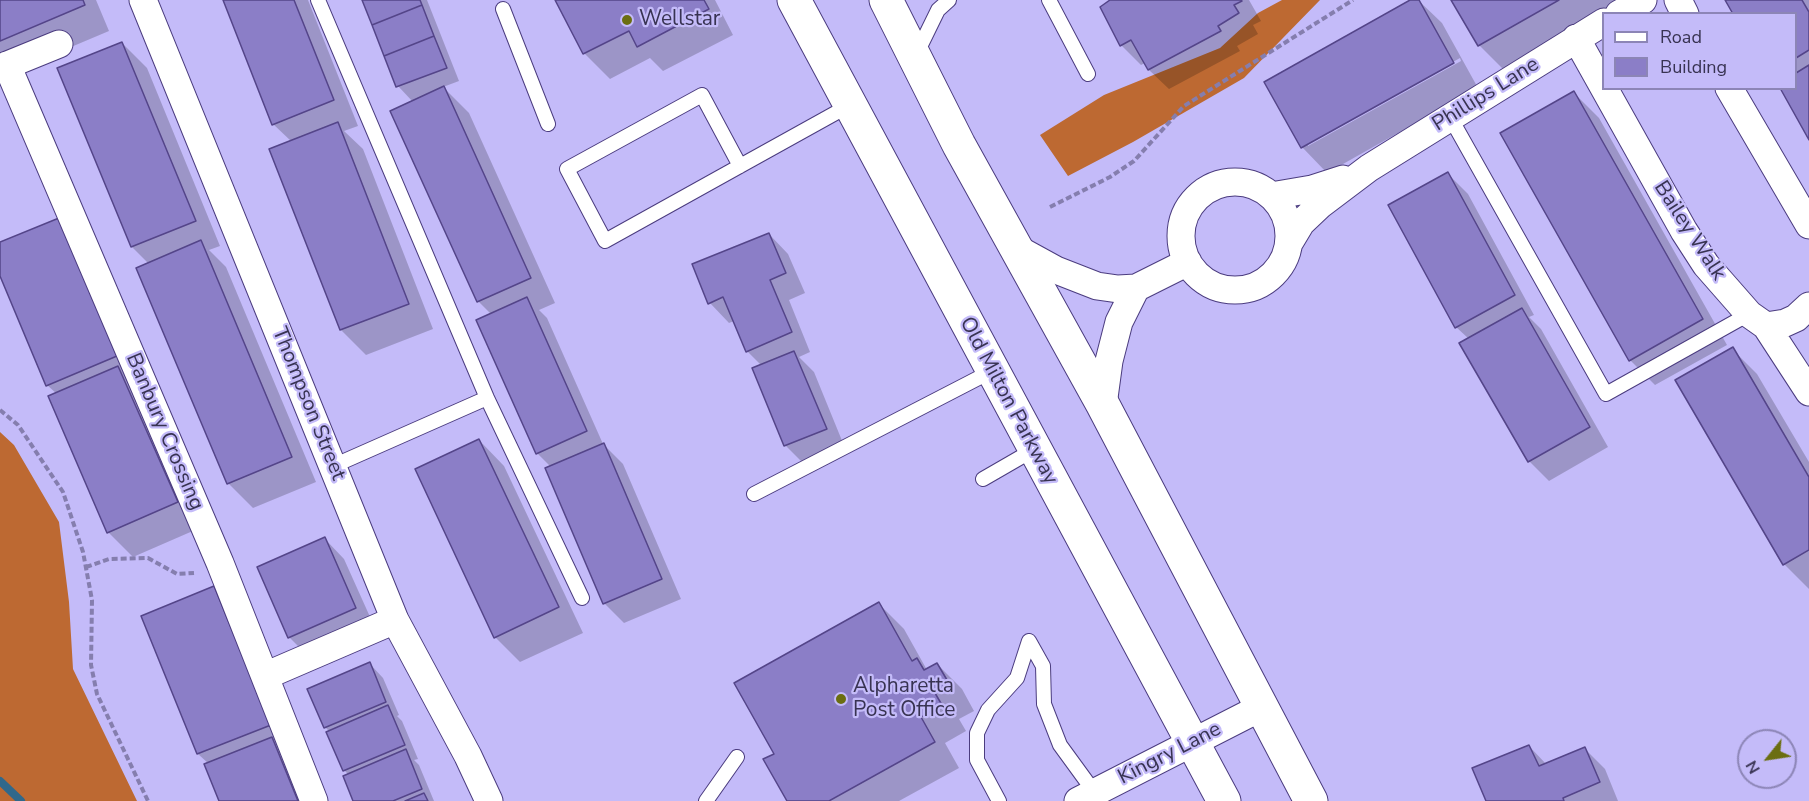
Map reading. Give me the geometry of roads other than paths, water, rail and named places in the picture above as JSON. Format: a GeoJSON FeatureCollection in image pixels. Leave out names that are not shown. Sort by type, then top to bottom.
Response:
{"type":"FeatureCollection","features":[{"type":"Feature","properties":{"kind":"highway","name":"Old Milton Parkway"},"geometry":{"type":"LineString","coordinates":[[794,0],[1224,801]]}},
{"type":"Feature","properties":{"kind":"highway"},"geometry":{"type":"LineString","coordinates":[[886,0],[959,144],[1103,405],[1311,801]]}},
{"type":"Feature","properties":{"kind":"street","name":"Thompson Street"},"geometry":{"type":"LineString","coordinates":[[143,0],[395,620],[468,756],[489,801]]}},
{"type":"Feature","properties":{"kind":"street"},"geometry":{"type":"LineString","coordinates":[[1622,12],[1643,0]]}},
{"type":"Feature","properties":{"kind":"street","name":"Phillips Lane"},"geometry":{"type":"LineString","coordinates":[[1289,243],[1301,224],[1320,205],[1369,168],[1602,23]]}},
{"type":"Feature","properties":{"kind":"street","name":"Bailey Walk"},"geometry":{"type":"LineString","coordinates":[[1576,38],[1602,84]]}},
{"type":"Feature","properties":{"kind":"street"},"geometry":{"type":"LineString","coordinates":[[3,66],[58,44]]}},
{"type":"Feature","properties":{"kind":"street","name":"Banbury Crossing"},"geometry":{"type":"LineString","coordinates":[[3,66],[220,563],[314,801]]}},
{"type":"Feature","properties":{"kind":"street","name":"Bailey Walk"},"geometry":{"type":"LineString","coordinates":[[1605,90],[1684,231],[1706,265],[1758,320],[1809,392]]}},
{"type":"Feature","properties":{"kind":"street"},"geometry":{"type":"LineString","coordinates":[[1730,90],[1809,225]]}},
{"type":"Feature","properties":{"kind":"street","name":"Phillips Lane"},"geometry":{"type":"LineString","coordinates":[[1271,196],[1317,188],[1369,168]]}},
{"type":"Feature","properties":{"kind":"street"},"geometry":{"type":"LineString","coordinates":[[1241,182],[1257,187],[1271,196],[1286,217],[1289,243],[1284,259],[1275,273],[1262,284],[1245,289],[1228,290],[1212,285],[1198,275],[1188,262],[1182,246],[1182,230],[1186,213],[1195,200],[1208,189],[1224,183],[1241,182]]}},
{"type":"Feature","properties":{"kind":"street"},"geometry":{"type":"LineString","coordinates":[[1014,246],[1056,270],[1097,286],[1118,290],[1136,288],[1188,262]]}},
{"type":"Feature","properties":{"kind":"street"},"geometry":{"type":"LineString","coordinates":[[1103,405],[1109,361],[1119,322],[1136,288]]}},
{"type":"Feature","properties":{"kind":"street"},"geometry":{"type":"LineString","coordinates":[[1758,320],[1785,323],[1796,318],[1809,306]]}},
{"type":"Feature","properties":{"kind":"street"},"geometry":{"type":"LineString","coordinates":[[265,676],[395,620]]}},
{"type":"Feature","properties":{"kind":"street","name":"Kingry Lane"},"geometry":{"type":"LineString","coordinates":[[1087,797],[1262,707]]}},
{"type":"Feature","properties":{"kind":"lane"},"geometry":{"type":"LineString","coordinates":[[318,0],[487,398],[582,598]]}},
{"type":"Feature","properties":{"kind":"lane"},"geometry":{"type":"LineString","coordinates":[[916,57],[938,10],[949,0]]}},
{"type":"Feature","properties":{"kind":"lane"},"geometry":{"type":"LineString","coordinates":[[1049,0],[1088,74]]}},
{"type":"Feature","properties":{"kind":"lane"},"geometry":{"type":"LineString","coordinates":[[503,9],[548,124]]}},
{"type":"Feature","properties":{"kind":"lane"},"geometry":{"type":"LineString","coordinates":[[740,166],[702,95],[567,169],[605,241],[850,105]]}},
{"type":"Feature","properties":{"kind":"lane"},"geometry":{"type":"LineString","coordinates":[[1450,117],[1606,394],[1758,320]]}},
{"type":"Feature","properties":{"kind":"lane"},"geometry":{"type":"LineString","coordinates":[[754,494],[992,371]]}},
{"type":"Feature","properties":{"kind":"lane"},"geometry":{"type":"LineString","coordinates":[[333,466],[487,398]]}},
{"type":"Feature","properties":{"kind":"lane"},"geometry":{"type":"LineString","coordinates":[[983,479],[1035,449]]}},
{"type":"Feature","properties":{"kind":"lane"},"geometry":{"type":"LineString","coordinates":[[999,801],[977,760],[977,733],[988,710],[1017,678],[1029,640],[1043,666],[1044,704],[1060,745],[1087,797]]}},
{"type":"Feature","properties":{"kind":"lane"},"geometry":{"type":"LineString","coordinates":[[706,801],[737,757]]}},
{"type":"Feature","properties":{"kind":"waterway"},"geometry":{"type":"LineString","coordinates":[[0,781],[21,801]]}},
{"type":"Feature","properties":{"kind":"place","name":"Wellstar"},"geometry":{"type":"Point","coordinates":[627,20]}},
{"type":"Feature","properties":{"kind":"place","name":"Alpharetta Post Office"},"geometry":{"type":"Point","coordinates":[841,699]}}]}
